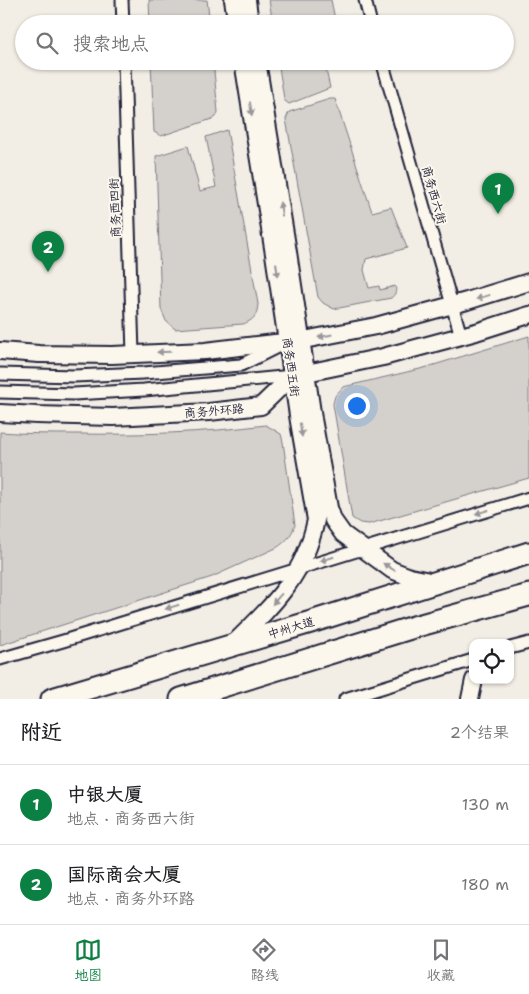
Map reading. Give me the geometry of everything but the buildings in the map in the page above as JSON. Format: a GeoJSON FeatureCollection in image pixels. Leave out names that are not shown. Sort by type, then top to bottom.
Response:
{"type":"FeatureCollection","features":[{"type":"Feature","properties":{"kind":"highway","name":"中州大道"},"geometry":{"type":"LineString","coordinates":[[52,699],[529,553]]}},
{"type":"Feature","properties":{"kind":"highway"},"geometry":{"type":"LineString","coordinates":[[181,699],[417,626],[529,595]]}},
{"type":"Feature","properties":{"kind":"street"},"geometry":{"type":"LineString","coordinates":[[122,0],[123,15]]}},
{"type":"Feature","properties":{"kind":"street"},"geometry":{"type":"LineString","coordinates":[[233,0],[236,15]]}},
{"type":"Feature","properties":{"kind":"street"},"geometry":{"type":"LineString","coordinates":[[247,0],[249,15]]}},
{"type":"Feature","properties":{"kind":"street"},"geometry":{"type":"LineString","coordinates":[[365,0],[369,15]]}},
{"type":"Feature","properties":{"kind":"street","name":"商务西四街"},"geometry":{"type":"LineString","coordinates":[[124,70],[134,354]]}},
{"type":"Feature","properties":{"kind":"street","name":"商务西五街"},"geometry":{"type":"LineString","coordinates":[[245,70],[294,341]]}},
{"type":"Feature","properties":{"kind":"street","name":"商务西五街"},"geometry":{"type":"LineString","coordinates":[[230,646],[278,598],[290,582],[312,536],[316,520],[299,374],[258,70]]}},
{"type":"Feature","properties":{"kind":"street","name":"商务西六街"},"geometry":{"type":"LineString","coordinates":[[385,70],[461,336]]}},
{"type":"Feature","properties":{"kind":"street"},"geometry":{"type":"LineString","coordinates":[[0,351],[39,354],[134,354],[205,351],[294,341],[376,326],[452,306],[529,282]]}},
{"type":"Feature","properties":{"kind":"street"},"geometry":{"type":"LineString","coordinates":[[0,392],[74,394],[135,391],[299,374],[383,357],[529,315]]}},
{"type":"Feature","properties":{"kind":"street"},"geometry":{"type":"LineString","coordinates":[[0,374],[74,376],[143,373],[240,365],[294,341]]}},
{"type":"Feature","properties":{"kind":"street","name":"商务西五街"},"geometry":{"type":"LineString","coordinates":[[299,374],[313,419],[329,508],[333,520],[343,534],[392,570],[410,577],[435,582]]}},
{"type":"Feature","properties":{"kind":"street","name":"商务外环路"},"geometry":{"type":"LineString","coordinates":[[0,413],[37,416],[113,417],[244,409],[261,406],[299,374]]}},
{"type":"Feature","properties":{"kind":"street"},"geometry":{"type":"LineString","coordinates":[[0,659],[529,498]]}},
{"type":"Feature","properties":{"kind":"street"},"geometry":{"type":"LineString","coordinates":[[514,647],[529,643]]}},
{"type":"Feature","properties":{"kind":"street"},"geometry":{"type":"LineString","coordinates":[[345,699],[469,661]]}},
{"type":"Feature","properties":{"kind":"street"},"geometry":{"type":"LineString","coordinates":[[470,699],[473,684]]}},
{"type":"Feature","properties":{"kind":"street"},"geometry":{"type":"LineString","coordinates":[[481,699],[484,684]]}},
{"type":"Feature","properties":{"kind":"shaded area"},"geometry":{"type":"Polygon","coordinates":[[[149,0],[207,0],[209,15],[150,15],[149,0]]]}},
{"type":"Feature","properties":{"kind":"shaded area"},"geometry":{"type":"Polygon","coordinates":[[[269,0],[331,0],[334,15],[272,15],[269,0]]]}},
{"type":"Feature","properties":{"kind":"shaded area"},"geometry":{"type":"Polygon","coordinates":[[[151,70],[214,70],[218,112],[216,117],[161,136],[154,132],[151,70]]]}},
{"type":"Feature","properties":{"kind":"shaded area"},"geometry":{"type":"Polygon","coordinates":[[[279,70],[326,70],[330,88],[289,104],[284,99],[279,70]]]}},
{"type":"Feature","properties":{"kind":"shaded area"},"geometry":{"type":"Polygon","coordinates":[[[335,99],[372,212],[391,207],[407,248],[366,259],[364,270],[369,288],[379,286],[380,290],[395,286],[394,296],[334,309],[323,303],[318,297],[286,119],[289,112],[335,99]]]}},
{"type":"Feature","properties":{"kind":"shaded area"},"geometry":{"type":"Polygon","coordinates":[[[227,130],[258,304],[257,312],[250,321],[243,324],[175,329],[166,321],[161,309],[156,156],[188,146],[200,191],[216,187],[206,137],[227,130]]]}},
{"type":"Feature","properties":{"kind":"shaded area"},"geometry":{"type":"Polygon","coordinates":[[[529,336],[529,478],[369,524],[360,523],[352,518],[333,404],[335,396],[343,387],[424,368],[529,336]]]}},
{"type":"Feature","properties":{"kind":"shaded area"},"geometry":{"type":"Polygon","coordinates":[[[266,425],[281,434],[295,525],[290,536],[283,543],[212,577],[0,645],[0,432],[148,434],[195,432],[266,425]]]}},
{"type":"Feature","properties":{"kind":"place","name":"中银大厦"},"geometry":{"type":"Point","coordinates":[498,214]}},
{"type":"Feature","properties":{"kind":"place","name":"国际商会大厦"},"geometry":{"type":"Point","coordinates":[48,272]}}]}
